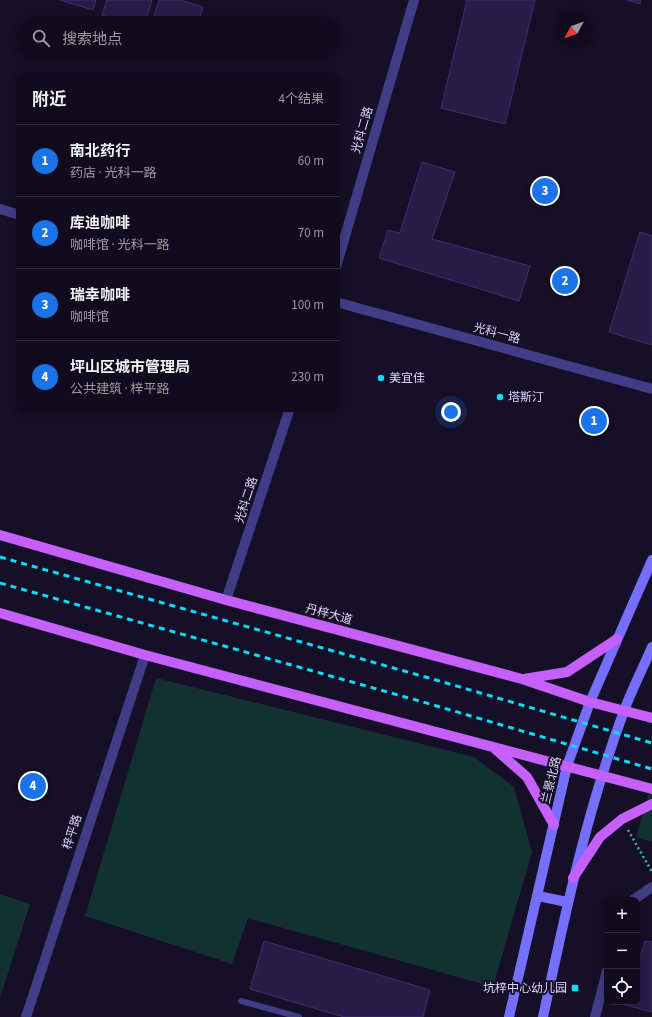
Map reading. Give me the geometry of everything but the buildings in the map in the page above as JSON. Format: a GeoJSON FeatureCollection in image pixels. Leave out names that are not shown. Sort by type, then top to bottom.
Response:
{"type":"FeatureCollection","features":[{"type":"Feature","properties":{"kind":"main road","name":"丹梓大道"},"geometry":{"type":"LineString","coordinates":[[0,534],[226,600],[522,679],[590,702],[652,718]]}},
{"type":"Feature","properties":{"kind":"main road","name":"兰景北路"},"geometry":{"type":"LineString","coordinates":[[509,1017],[567,766],[590,702],[652,560]]}},
{"type":"Feature","properties":{"kind":"main road"},"geometry":{"type":"LineString","coordinates":[[0,614],[145,656],[652,789]]}},
{"type":"Feature","properties":{"kind":"main road"},"geometry":{"type":"LineString","coordinates":[[522,679],[567,672],[618,639]]}},
{"type":"Feature","properties":{"kind":"main road"},"geometry":{"type":"LineString","coordinates":[[543,1017],[567,902],[602,775],[624,710],[652,647]]}},
{"type":"Feature","properties":{"kind":"main road"},"geometry":{"type":"LineString","coordinates":[[492,747],[526,777],[554,826]]}},
{"type":"Feature","properties":{"kind":"main road"},"geometry":{"type":"LineString","coordinates":[[573,878],[600,837],[622,819],[652,804]]}},
{"type":"Feature","properties":{"kind":"main road"},"geometry":{"type":"LineString","coordinates":[[538,896],[567,902]]}},
{"type":"Feature","properties":{"kind":"street","name":"光科二路"},"geometry":{"type":"LineString","coordinates":[[340,253],[414,0]]}},
{"type":"Feature","properties":{"kind":"street"},"geometry":{"type":"LineString","coordinates":[[0,209],[16,214]]}},
{"type":"Feature","properties":{"kind":"street","name":"光科一路"},"geometry":{"type":"LineString","coordinates":[[340,303],[652,389]]}},
{"type":"Feature","properties":{"kind":"street","name":"光科二路"},"geometry":{"type":"LineString","coordinates":[[226,600],[289,412]]}},
{"type":"Feature","properties":{"kind":"street","name":"梓平路"},"geometry":{"type":"LineString","coordinates":[[26,1017],[145,656]]}},
{"type":"Feature","properties":{"kind":"street"},"geometry":{"type":"LineString","coordinates":[[637,897],[652,887]]}},
{"type":"Feature","properties":{"kind":"street"},"geometry":{"type":"LineString","coordinates":[[595,1017],[604,982]]}},
{"type":"Feature","properties":{"kind":"lane"},"geometry":{"type":"LineString","coordinates":[[241,1001],[299,1017]]}},
{"type":"Feature","properties":{"kind":"path"},"geometry":{"type":"LineString","coordinates":[[622,819],[652,872]]}},
{"type":"Feature","properties":{"kind":"green space"},"geometry":{"type":"Polygon","coordinates":[[[156,678],[474,757],[514,787],[532,852],[493,987],[248,918],[232,964],[85,916],[156,678]]]}},
{"type":"Feature","properties":{"kind":"green space"},"geometry":{"type":"Polygon","coordinates":[[[652,783],[652,842],[636,837],[652,783]]]}},
{"type":"Feature","properties":{"kind":"green space"},"geometry":{"type":"Polygon","coordinates":[[[0,894],[30,904],[0,998],[0,894]]]}},
{"type":"Feature","properties":{"kind":"railway"},"geometry":{"type":"LineString","coordinates":[[0,557],[429,678],[652,743]]}},
{"type":"Feature","properties":{"kind":"railway"},"geometry":{"type":"LineString","coordinates":[[0,583],[423,702],[652,769]]}},
{"type":"Feature","properties":{"kind":"place","name":"瑞幸咖啡"},"geometry":{"type":"Point","coordinates":[545,191]}},
{"type":"Feature","properties":{"kind":"place","name":"库迪咖啡"},"geometry":{"type":"Point","coordinates":[565,281]}},
{"type":"Feature","properties":{"kind":"place","name":"美宜佳"},"geometry":{"type":"Point","coordinates":[381,378]}},
{"type":"Feature","properties":{"kind":"place","name":"塔斯汀"},"geometry":{"type":"Point","coordinates":[500,397]}},
{"type":"Feature","properties":{"kind":"place","name":"南北药行"},"geometry":{"type":"Point","coordinates":[594,421]}},
{"type":"Feature","properties":{"kind":"place","name":"坪山区城市管理局"},"geometry":{"type":"Point","coordinates":[33,786]}},
{"type":"Feature","properties":{"kind":"place","name":"坑梓中心幼儿园"},"geometry":{"type":"Point","coordinates":[575,988]}}]}
